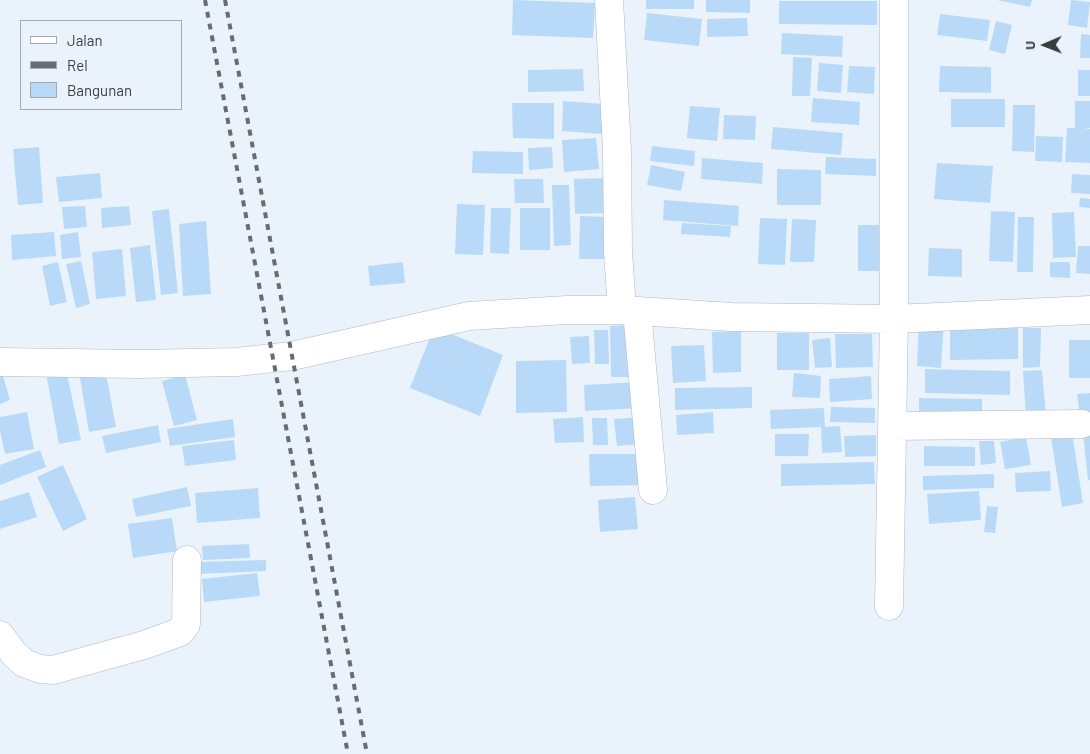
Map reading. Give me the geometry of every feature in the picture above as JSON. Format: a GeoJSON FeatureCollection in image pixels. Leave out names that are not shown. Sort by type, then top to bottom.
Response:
{"type":"FeatureCollection","features":[{"type":"Feature","properties":{"kind":"street"},"geometry":{"type":"LineString","coordinates":[[608,0],[617,150],[618,252],[630,311],[654,490]]}},
{"type":"Feature","properties":{"kind":"street"},"geometry":{"type":"LineString","coordinates":[[889,606],[894,319],[894,0]]}},
{"type":"Feature","properties":{"kind":"street"},"geometry":{"type":"LineString","coordinates":[[0,362],[140,364],[236,362],[292,356],[469,316],[567,310],[630,311],[732,317],[894,319],[1090,310]]}},
{"type":"Feature","properties":{"kind":"street"},"geometry":{"type":"LineString","coordinates":[[893,426],[1082,424]]}},
{"type":"Feature","properties":{"kind":"street"},"geometry":{"type":"LineString","coordinates":[[0,635],[14,654],[24,663],[40,669],[53,670],[180,632],[186,624],[187,560]]}},
{"type":"Feature","properties":{"kind":"building"},"geometry":{"type":"Polygon","coordinates":[[[513,0],[595,3],[593,38],[512,35],[513,0]]]}},
{"type":"Feature","properties":{"kind":"building"},"geometry":{"type":"Polygon","coordinates":[[[646,0],[694,0],[694,9],[646,9],[646,0]]]}},
{"type":"Feature","properties":{"kind":"building"},"geometry":{"type":"Polygon","coordinates":[[[706,0],[750,0],[750,13],[706,12],[706,0]]]}},
{"type":"Feature","properties":{"kind":"building"},"geometry":{"type":"Polygon","coordinates":[[[997,0],[1032,0],[1030,7],[997,0]]]}},
{"type":"Feature","properties":{"kind":"building"},"geometry":{"type":"Polygon","coordinates":[[[1071,0],[1090,2],[1087,28],[1068,25],[1071,0]]]}},
{"type":"Feature","properties":{"kind":"building"},"geometry":{"type":"Polygon","coordinates":[[[779,1],[877,1],[877,25],[779,24],[779,1]]]}},
{"type":"Feature","properties":{"kind":"building"},"geometry":{"type":"Polygon","coordinates":[[[647,13],[702,19],[699,46],[644,40],[647,13]]]}},
{"type":"Feature","properties":{"kind":"building"},"geometry":{"type":"Polygon","coordinates":[[[940,14],[990,20],[987,41],[937,35],[940,14]]]}},
{"type":"Feature","properties":{"kind":"building"},"geometry":{"type":"Polygon","coordinates":[[[747,18],[748,36],[707,37],[707,19],[747,18]]]}},
{"type":"Feature","properties":{"kind":"building"},"geometry":{"type":"Polygon","coordinates":[[[996,21],[1012,25],[1005,54],[989,50],[996,21]]]}},
{"type":"Feature","properties":{"kind":"building"},"geometry":{"type":"Polygon","coordinates":[[[782,33],[843,36],[842,57],[781,54],[782,33]]]}},
{"type":"Feature","properties":{"kind":"building"},"geometry":{"type":"Polygon","coordinates":[[[1081,34],[1090,35],[1090,58],[1080,58],[1081,34]]]}},
{"type":"Feature","properties":{"kind":"building"},"geometry":{"type":"Polygon","coordinates":[[[793,57],[812,58],[810,96],[792,96],[793,57]]]}},
{"type":"Feature","properties":{"kind":"building"},"geometry":{"type":"Polygon","coordinates":[[[819,63],[843,65],[841,93],[817,91],[819,63]]]}},
{"type":"Feature","properties":{"kind":"building"},"geometry":{"type":"Polygon","coordinates":[[[849,66],[875,67],[874,94],[847,92],[849,66]]]}},
{"type":"Feature","properties":{"kind":"building"},"geometry":{"type":"Polygon","coordinates":[[[940,66],[991,67],[991,93],[939,92],[940,66]]]}},
{"type":"Feature","properties":{"kind":"building"},"geometry":{"type":"Polygon","coordinates":[[[583,69],[584,91],[528,92],[528,70],[583,69]]]}},
{"type":"Feature","properties":{"kind":"building"},"geometry":{"type":"Polygon","coordinates":[[[1078,70],[1090,70],[1090,96],[1078,96],[1078,70]]]}},
{"type":"Feature","properties":{"kind":"building"},"geometry":{"type":"Polygon","coordinates":[[[813,98],[860,102],[859,125],[811,122],[813,98]]]}},
{"type":"Feature","properties":{"kind":"building"},"geometry":{"type":"Polygon","coordinates":[[[951,99],[1005,99],[1005,127],[951,127],[951,99]]]}},
{"type":"Feature","properties":{"kind":"building"},"geometry":{"type":"Polygon","coordinates":[[[563,101],[603,104],[602,134],[562,131],[563,101]]]}},
{"type":"Feature","properties":{"kind":"building"},"geometry":{"type":"Polygon","coordinates":[[[1075,101],[1090,101],[1090,128],[1084,129],[1090,129],[1090,163],[1065,162],[1067,128],[1075,128],[1075,101]]]}},
{"type":"Feature","properties":{"kind":"building"},"geometry":{"type":"Polygon","coordinates":[[[512,103],[554,103],[554,139],[513,138],[512,103]]]}},
{"type":"Feature","properties":{"kind":"building"},"geometry":{"type":"Polygon","coordinates":[[[1013,105],[1035,105],[1034,152],[1012,151],[1013,105]]]}},
{"type":"Feature","properties":{"kind":"building"},"geometry":{"type":"Polygon","coordinates":[[[690,106],[720,108],[717,141],[687,138],[690,106]]]}},
{"type":"Feature","properties":{"kind":"building"},"geometry":{"type":"Polygon","coordinates":[[[724,115],[756,116],[755,140],[723,139],[724,115]]]}},
{"type":"Feature","properties":{"kind":"building"},"geometry":{"type":"Polygon","coordinates":[[[773,127],[843,133],[841,155],[771,149],[773,127]]]}},
{"type":"Feature","properties":{"kind":"building"},"geometry":{"type":"Polygon","coordinates":[[[1036,136],[1063,137],[1062,162],[1035,161],[1036,136]]]}},
{"type":"Feature","properties":{"kind":"building"},"geometry":{"type":"Polygon","coordinates":[[[596,138],[599,169],[564,172],[562,140],[596,138]]]}},
{"type":"Feature","properties":{"kind":"building"},"geometry":{"type":"Polygon","coordinates":[[[652,146],[695,151],[694,166],[650,161],[652,146]]]}},
{"type":"Feature","properties":{"kind":"building"},"geometry":{"type":"Polygon","coordinates":[[[39,147],[43,203],[18,205],[13,149],[39,147]]]}},
{"type":"Feature","properties":{"kind":"building"},"geometry":{"type":"Polygon","coordinates":[[[552,147],[553,168],[529,170],[528,148],[552,147]]]}},
{"type":"Feature","properties":{"kind":"building"},"geometry":{"type":"Polygon","coordinates":[[[473,151],[523,152],[523,174],[472,173],[473,151]]]}},
{"type":"Feature","properties":{"kind":"building"},"geometry":{"type":"Polygon","coordinates":[[[826,157],[876,159],[876,176],[825,174],[826,157]]]}},
{"type":"Feature","properties":{"kind":"building"},"geometry":{"type":"Polygon","coordinates":[[[702,158],[763,163],[762,184],[701,179],[702,158]]]}},
{"type":"Feature","properties":{"kind":"building"},"geometry":{"type":"Polygon","coordinates":[[[937,163],[993,166],[990,203],[934,199],[937,163]]]}},
{"type":"Feature","properties":{"kind":"building"},"geometry":{"type":"Polygon","coordinates":[[[651,165],[685,172],[681,191],[647,185],[651,165]]]}},
{"type":"Feature","properties":{"kind":"building"},"geometry":{"type":"Polygon","coordinates":[[[777,169],[821,170],[821,205],[777,205],[777,169]]]}},
{"type":"Feature","properties":{"kind":"building"},"geometry":{"type":"Polygon","coordinates":[[[100,173],[102,198],[59,202],[56,177],[100,173]]]}},
{"type":"Feature","properties":{"kind":"building"},"geometry":{"type":"Polygon","coordinates":[[[1072,174],[1090,175],[1090,194],[1071,193],[1072,174]]]}},
{"type":"Feature","properties":{"kind":"building"},"geometry":{"type":"Polygon","coordinates":[[[607,178],[608,213],[575,214],[574,179],[607,178]]]}},
{"type":"Feature","properties":{"kind":"building"},"geometry":{"type":"Polygon","coordinates":[[[514,179],[543,179],[544,203],[515,203],[514,179]]]}},
{"type":"Feature","properties":{"kind":"building"},"geometry":{"type":"Polygon","coordinates":[[[552,185],[569,185],[571,245],[554,246],[552,185]]]}},
{"type":"Feature","properties":{"kind":"building"},"geometry":{"type":"Polygon","coordinates":[[[1080,198],[1090,199],[1090,208],[1079,207],[1080,198]]]}},
{"type":"Feature","properties":{"kind":"building"},"geometry":{"type":"Polygon","coordinates":[[[664,200],[739,206],[738,226],[663,220],[664,200]]]}},
{"type":"Feature","properties":{"kind":"building"},"geometry":{"type":"Polygon","coordinates":[[[457,204],[485,205],[483,255],[455,254],[457,204]]]}},
{"type":"Feature","properties":{"kind":"building"},"geometry":{"type":"Polygon","coordinates":[[[85,206],[87,227],[64,229],[62,207],[85,206]]]}},
{"type":"Feature","properties":{"kind":"building"},"geometry":{"type":"Polygon","coordinates":[[[129,206],[131,225],[102,228],[101,208],[129,206]]]}},
{"type":"Feature","properties":{"kind":"building"},"geometry":{"type":"Polygon","coordinates":[[[491,208],[511,208],[509,254],[490,253],[491,208]]]}},
{"type":"Feature","properties":{"kind":"building"},"geometry":{"type":"Polygon","coordinates":[[[520,208],[550,208],[550,250],[520,250],[520,208]]]}},
{"type":"Feature","properties":{"kind":"building"},"geometry":{"type":"Polygon","coordinates":[[[169,209],[178,293],[161,295],[152,211],[169,209]]]}},
{"type":"Feature","properties":{"kind":"building"},"geometry":{"type":"Polygon","coordinates":[[[991,211],[1015,212],[1013,262],[989,261],[991,211]]]}},
{"type":"Feature","properties":{"kind":"building"},"geometry":{"type":"Polygon","coordinates":[[[1074,212],[1076,257],[1053,258],[1052,213],[1074,212]]]}},
{"type":"Feature","properties":{"kind":"building"},"geometry":{"type":"Polygon","coordinates":[[[580,216],[607,217],[606,259],[579,259],[580,216]]]}},
{"type":"Feature","properties":{"kind":"building"},"geometry":{"type":"Polygon","coordinates":[[[1018,217],[1034,217],[1033,272],[1017,272],[1018,217]]]}},
{"type":"Feature","properties":{"kind":"building"},"geometry":{"type":"Polygon","coordinates":[[[760,218],[787,219],[785,265],[758,264],[760,218]]]}},
{"type":"Feature","properties":{"kind":"building"},"geometry":{"type":"Polygon","coordinates":[[[792,219],[816,220],[814,262],[790,262],[792,219]]]}},
{"type":"Feature","properties":{"kind":"building"},"geometry":{"type":"Polygon","coordinates":[[[206,221],[211,294],[183,296],[179,224],[206,221]]]}},
{"type":"Feature","properties":{"kind":"building"},"geometry":{"type":"Polygon","coordinates":[[[682,223],[731,226],[730,237],[681,234],[682,223]]]}},
{"type":"Feature","properties":{"kind":"building"},"geometry":{"type":"Polygon","coordinates":[[[858,225],[879,225],[879,271],[858,271],[858,225]]]}},
{"type":"Feature","properties":{"kind":"building"},"geometry":{"type":"Polygon","coordinates":[[[54,232],[56,256],[12,260],[11,235],[54,232]]]}},
{"type":"Feature","properties":{"kind":"building"},"geometry":{"type":"Polygon","coordinates":[[[78,232],[81,257],[62,259],[60,235],[78,232]]]}},
{"type":"Feature","properties":{"kind":"building"},"geometry":{"type":"Polygon","coordinates":[[[150,245],[156,300],[136,302],[130,248],[150,245]]]}},
{"type":"Feature","properties":{"kind":"building"},"geometry":{"type":"Polygon","coordinates":[[[1078,246],[1090,246],[1090,274],[1076,273],[1078,246]]]}},
{"type":"Feature","properties":{"kind":"building"},"geometry":{"type":"Polygon","coordinates":[[[929,248],[962,249],[962,277],[928,276],[929,248]]]}},
{"type":"Feature","properties":{"kind":"building"},"geometry":{"type":"Polygon","coordinates":[[[122,249],[126,296],[96,299],[92,252],[122,249]]]}},
{"type":"Feature","properties":{"kind":"building"},"geometry":{"type":"Polygon","coordinates":[[[81,261],[90,304],[76,308],[66,264],[81,261]]]}},
{"type":"Feature","properties":{"kind":"building"},"geometry":{"type":"Polygon","coordinates":[[[58,262],[67,302],[50,306],[42,266],[58,262]]]}},
{"type":"Feature","properties":{"kind":"building"},"geometry":{"type":"Polygon","coordinates":[[[403,262],[405,283],[370,286],[368,266],[403,262]]]}},
{"type":"Feature","properties":{"kind":"building"},"geometry":{"type":"Polygon","coordinates":[[[1050,262],[1070,262],[1070,278],[1050,277],[1050,262]]]}},
{"type":"Feature","properties":{"kind":"building"},"geometry":{"type":"Polygon","coordinates":[[[919,321],[944,322],[941,368],[917,366],[919,321]]]}},
{"type":"Feature","properties":{"kind":"building"},"geometry":{"type":"Polygon","coordinates":[[[635,325],[636,377],[611,377],[610,326],[635,325]]]}},
{"type":"Feature","properties":{"kind":"building"},"geometry":{"type":"Polygon","coordinates":[[[434,327],[503,355],[480,416],[410,388],[434,327]]]}},
{"type":"Feature","properties":{"kind":"building"},"geometry":{"type":"Polygon","coordinates":[[[950,328],[1018,328],[1018,359],[950,360],[950,328]]]}},
{"type":"Feature","properties":{"kind":"building"},"geometry":{"type":"Polygon","coordinates":[[[1023,328],[1041,328],[1040,367],[1023,368],[1023,328]]]}},
{"type":"Feature","properties":{"kind":"building"},"geometry":{"type":"Polygon","coordinates":[[[594,330],[608,330],[609,364],[595,364],[594,330]]]}},
{"type":"Feature","properties":{"kind":"building"},"geometry":{"type":"Polygon","coordinates":[[[741,331],[741,372],[713,373],[712,332],[741,331]]]}},
{"type":"Feature","properties":{"kind":"building"},"geometry":{"type":"Polygon","coordinates":[[[777,333],[809,333],[809,370],[777,370],[777,333]]]}},
{"type":"Feature","properties":{"kind":"building"},"geometry":{"type":"Polygon","coordinates":[[[835,334],[872,334],[873,367],[836,368],[835,334]]]}},
{"type":"Feature","properties":{"kind":"building"},"geometry":{"type":"Polygon","coordinates":[[[589,336],[590,363],[572,364],[570,337],[589,336]]]}},
{"type":"Feature","properties":{"kind":"building"},"geometry":{"type":"Polygon","coordinates":[[[830,338],[832,367],[815,368],[812,340],[830,338]]]}},
{"type":"Feature","properties":{"kind":"building"},"geometry":{"type":"Polygon","coordinates":[[[1069,340],[1090,340],[1090,378],[1069,378],[1069,340]]]}},
{"type":"Feature","properties":{"kind":"building"},"geometry":{"type":"Polygon","coordinates":[[[704,345],[706,381],[673,383],[671,346],[704,345]]]}},
{"type":"Feature","properties":{"kind":"building"},"geometry":{"type":"Polygon","coordinates":[[[566,360],[567,412],[516,413],[516,361],[566,360]]]}},
{"type":"Feature","properties":{"kind":"building"},"geometry":{"type":"Polygon","coordinates":[[[105,368],[116,427],[89,432],[79,372],[105,368]]]}},
{"type":"Feature","properties":{"kind":"building"},"geometry":{"type":"Polygon","coordinates":[[[66,369],[81,440],[59,444],[46,373],[66,369]]]}},
{"type":"Feature","properties":{"kind":"building"},"geometry":{"type":"Polygon","coordinates":[[[925,369],[1010,371],[1010,395],[925,393],[925,369]]]}},
{"type":"Feature","properties":{"kind":"building"},"geometry":{"type":"Polygon","coordinates":[[[1042,370],[1046,416],[1026,417],[1023,371],[1042,370]]]}},
{"type":"Feature","properties":{"kind":"building"},"geometry":{"type":"Polygon","coordinates":[[[2,373],[10,400],[0,404],[0,374],[2,373]]]}},
{"type":"Feature","properties":{"kind":"building"},"geometry":{"type":"Polygon","coordinates":[[[794,373],[821,376],[820,398],[792,397],[794,373]]]}},
{"type":"Feature","properties":{"kind":"building"},"geometry":{"type":"Polygon","coordinates":[[[185,375],[197,420],[174,426],[162,381],[185,375]]]}},
{"type":"Feature","properties":{"kind":"building"},"geometry":{"type":"Polygon","coordinates":[[[871,376],[872,399],[830,402],[829,379],[871,376]]]}},
{"type":"Feature","properties":{"kind":"building"},"geometry":{"type":"Polygon","coordinates":[[[639,382],[640,408],[585,411],[584,385],[639,382]]]}},
{"type":"Feature","properties":{"kind":"building"},"geometry":{"type":"Polygon","coordinates":[[[752,387],[752,408],[675,410],[675,388],[752,387]]]}},
{"type":"Feature","properties":{"kind":"building"},"geometry":{"type":"Polygon","coordinates":[[[1090,393],[1090,413],[1080,414],[1077,394],[1090,393]]]}},
{"type":"Feature","properties":{"kind":"building"},"geometry":{"type":"Polygon","coordinates":[[[919,398],[982,399],[982,418],[919,416],[919,398]]]}},
{"type":"Feature","properties":{"kind":"building"},"geometry":{"type":"Polygon","coordinates":[[[831,407],[875,408],[875,423],[830,422],[831,407]]]}},
{"type":"Feature","properties":{"kind":"building"},"geometry":{"type":"Polygon","coordinates":[[[824,408],[825,427],[840,426],[842,452],[822,453],[821,427],[771,429],[770,410],[824,408]]]}},
{"type":"Feature","properties":{"kind":"building"},"geometry":{"type":"Polygon","coordinates":[[[27,412],[34,449],[5,454],[0,431],[0,417],[27,412]]]}},
{"type":"Feature","properties":{"kind":"building"},"geometry":{"type":"Polygon","coordinates":[[[713,412],[714,433],[677,435],[676,415],[713,412]]]}},
{"type":"Feature","properties":{"kind":"building"},"geometry":{"type":"Polygon","coordinates":[[[583,417],[584,442],[555,443],[553,419],[583,417]]]}},
{"type":"Feature","properties":{"kind":"building"},"geometry":{"type":"Polygon","coordinates":[[[641,417],[643,444],[617,446],[614,419],[641,417]]]}},
{"type":"Feature","properties":{"kind":"building"},"geometry":{"type":"Polygon","coordinates":[[[592,418],[607,418],[608,445],[593,445],[592,418]]]}},
{"type":"Feature","properties":{"kind":"building"},"geometry":{"type":"Polygon","coordinates":[[[233,419],[235,437],[170,446],[167,429],[233,419]]]}},
{"type":"Feature","properties":{"kind":"building"},"geometry":{"type":"Polygon","coordinates":[[[1090,423],[1090,480],[1088,480],[1082,424],[1090,423]]]}},
{"type":"Feature","properties":{"kind":"building"},"geometry":{"type":"Polygon","coordinates":[[[158,425],[161,442],[106,453],[102,436],[158,425]]]}},
{"type":"Feature","properties":{"kind":"building"},"geometry":{"type":"Polygon","coordinates":[[[1072,433],[1083,503],[1062,507],[1051,437],[1072,433]]]}},
{"type":"Feature","properties":{"kind":"building"},"geometry":{"type":"Polygon","coordinates":[[[775,434],[809,434],[808,456],[775,456],[775,434]]]}},
{"type":"Feature","properties":{"kind":"building"},"geometry":{"type":"Polygon","coordinates":[[[876,435],[876,456],[845,457],[844,436],[876,435]]]}},
{"type":"Feature","properties":{"kind":"building"},"geometry":{"type":"Polygon","coordinates":[[[1026,437],[1031,465],[1005,469],[1000,442],[1026,437]]]}},
{"type":"Feature","properties":{"kind":"building"},"geometry":{"type":"Polygon","coordinates":[[[234,440],[236,460],[185,466],[182,446],[234,440]]]}},
{"type":"Feature","properties":{"kind":"building"},"geometry":{"type":"Polygon","coordinates":[[[979,441],[994,441],[996,463],[981,465],[979,441]]]}},
{"type":"Feature","properties":{"kind":"building"},"geometry":{"type":"Polygon","coordinates":[[[924,446],[975,447],[975,466],[924,466],[924,446]]]}},
{"type":"Feature","properties":{"kind":"building"},"geometry":{"type":"Polygon","coordinates":[[[40,450],[46,467],[0,485],[0,465],[40,450]]]}},
{"type":"Feature","properties":{"kind":"building"},"geometry":{"type":"Polygon","coordinates":[[[589,454],[642,454],[643,485],[590,486],[589,454]]]}},
{"type":"Feature","properties":{"kind":"building"},"geometry":{"type":"Polygon","coordinates":[[[874,462],[875,484],[781,486],[781,464],[874,462]]]}},
{"type":"Feature","properties":{"kind":"building"},"geometry":{"type":"Polygon","coordinates":[[[63,465],[87,519],[63,531],[37,477],[63,465]]]}},
{"type":"Feature","properties":{"kind":"building"},"geometry":{"type":"Polygon","coordinates":[[[1050,471],[1051,491],[1016,492],[1015,473],[1050,471]]]}},
{"type":"Feature","properties":{"kind":"building"},"geometry":{"type":"Polygon","coordinates":[[[994,474],[994,488],[923,490],[923,476],[994,474]]]}},
{"type":"Feature","properties":{"kind":"building"},"geometry":{"type":"Polygon","coordinates":[[[187,487],[191,506],[136,517],[132,499],[187,487]]]}},
{"type":"Feature","properties":{"kind":"building"},"geometry":{"type":"Polygon","coordinates":[[[258,488],[260,518],[197,523],[195,493],[258,488]]]}},
{"type":"Feature","properties":{"kind":"building"},"geometry":{"type":"Polygon","coordinates":[[[979,491],[981,520],[929,524],[927,494],[979,491]]]}},
{"type":"Feature","properties":{"kind":"building"},"geometry":{"type":"Polygon","coordinates":[[[29,492],[37,517],[0,529],[0,501],[29,492]]]}},
{"type":"Feature","properties":{"kind":"building"},"geometry":{"type":"Polygon","coordinates":[[[635,497],[638,529],[600,532],[598,500],[635,497]]]}},
{"type":"Feature","properties":{"kind":"building"},"geometry":{"type":"Polygon","coordinates":[[[987,506],[998,507],[995,533],[984,532],[987,506]]]}},
{"type":"Feature","properties":{"kind":"building"},"geometry":{"type":"Polygon","coordinates":[[[172,518],[177,551],[133,558],[128,524],[172,518]]]}},
{"type":"Feature","properties":{"kind":"building"},"geometry":{"type":"Polygon","coordinates":[[[249,544],[250,558],[203,560],[202,546],[249,544]]]}},
{"type":"Feature","properties":{"kind":"building"},"geometry":{"type":"Polygon","coordinates":[[[266,560],[266,571],[198,574],[198,562],[266,560]]]}},
{"type":"Feature","properties":{"kind":"building"},"geometry":{"type":"Polygon","coordinates":[[[257,573],[260,596],[204,602],[202,579],[257,573]]]}},
{"type":"Feature","properties":{"kind":"railway"},"geometry":{"type":"LineString","coordinates":[[205,0],[348,754]]}},
{"type":"Feature","properties":{"kind":"railway"},"geometry":{"type":"LineString","coordinates":[[225,0],[367,754]]}}]}
